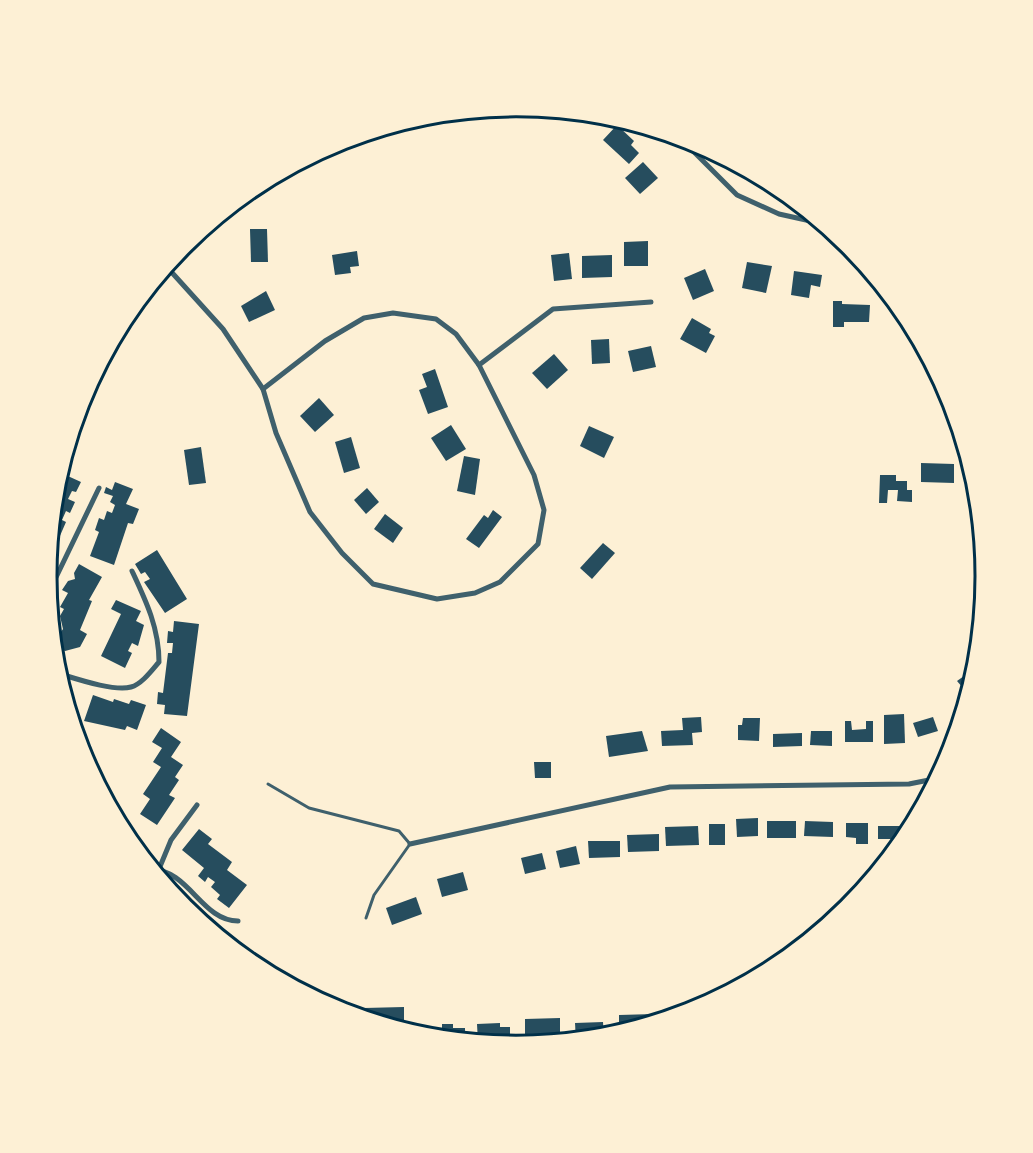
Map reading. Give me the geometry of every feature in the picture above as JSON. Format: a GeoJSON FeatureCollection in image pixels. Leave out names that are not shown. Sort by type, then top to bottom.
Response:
{"type":"FeatureCollection","features":[{"type":"Feature","properties":{"kind":"street"},"geometry":{"type":"LineString","coordinates":[[696,154],[710,171],[736,195],[779,214],[806,220]]}},
{"type":"Feature","properties":{"kind":"street"},"geometry":{"type":"LineString","coordinates":[[172,273],[223,328],[262,389],[276,433],[310,512],[342,553],[373,584],[437,599],[475,593],[500,582],[538,544],[544,510],[534,475],[479,365],[456,334],[436,319],[393,313],[364,318],[325,341],[262,389]]}},
{"type":"Feature","properties":{"kind":"street"},"geometry":{"type":"LineString","coordinates":[[479,365],[553,309],[651,302]]}},
{"type":"Feature","properties":{"kind":"street"},"geometry":{"type":"LineString","coordinates":[[57,575],[99,488]]}},
{"type":"Feature","properties":{"kind":"street"},"geometry":{"type":"LineString","coordinates":[[69,677],[99,686],[131,688],[146,677],[159,662],[159,640],[152,612],[132,571]]}},
{"type":"Feature","properties":{"kind":"street"},"geometry":{"type":"LineString","coordinates":[[410,844],[670,787],[909,784],[929,780]]}},
{"type":"Feature","properties":{"kind":"street"},"geometry":{"type":"LineString","coordinates":[[160,866],[171,840],[197,805]]}},
{"type":"Feature","properties":{"kind":"street"},"geometry":{"type":"LineString","coordinates":[[166,873],[185,883],[214,912],[231,921],[238,921]]}},
{"type":"Feature","properties":{"kind":"lane"},"geometry":{"type":"LineString","coordinates":[[268,784],[309,808],[399,831],[410,844],[374,895],[366,918]]}},
{"type":"Feature","properties":{"kind":"building"},"geometry":{"type":"Polygon","coordinates":[[[614,128],[622,130],[634,141],[631,145],[639,153],[629,164],[603,140],[614,128]]]}},
{"type":"Feature","properties":{"kind":"building"},"geometry":{"type":"Polygon","coordinates":[[[643,162],[658,178],[640,194],[625,178],[643,162]]]}},
{"type":"Feature","properties":{"kind":"building"},"geometry":{"type":"Polygon","coordinates":[[[250,229],[267,229],[268,262],[251,262],[250,229]]]}},
{"type":"Feature","properties":{"kind":"building"},"geometry":{"type":"Polygon","coordinates":[[[648,241],[648,266],[624,266],[624,242],[648,241]]]}},
{"type":"Feature","properties":{"kind":"building"},"geometry":{"type":"Polygon","coordinates":[[[357,251],[359,266],[350,267],[351,273],[335,275],[332,255],[357,251]]]}},
{"type":"Feature","properties":{"kind":"building"},"geometry":{"type":"Polygon","coordinates":[[[569,253],[572,279],[554,281],[551,255],[569,253]]]}},
{"type":"Feature","properties":{"kind":"building"},"geometry":{"type":"Polygon","coordinates":[[[612,255],[612,277],[582,278],[582,256],[612,255]]]}},
{"type":"Feature","properties":{"kind":"building"},"geometry":{"type":"Polygon","coordinates":[[[747,262],[772,266],[766,293],[742,288],[747,262]]]}},
{"type":"Feature","properties":{"kind":"building"},"geometry":{"type":"Polygon","coordinates":[[[705,269],[714,291],[693,300],[684,278],[705,269]]]}},
{"type":"Feature","properties":{"kind":"building"},"geometry":{"type":"Polygon","coordinates":[[[794,271],[822,275],[820,287],[811,285],[809,298],[791,295],[794,271]]]}},
{"type":"Feature","properties":{"kind":"building"},"geometry":{"type":"Polygon","coordinates":[[[266,291],[275,310],[249,322],[241,306],[266,291]]]}},
{"type":"Feature","properties":{"kind":"building"},"geometry":{"type":"Polygon","coordinates":[[[833,301],[842,301],[842,304],[870,305],[869,322],[844,322],[844,327],[833,327],[833,301]]]}},
{"type":"Feature","properties":{"kind":"building"},"geometry":{"type":"Polygon","coordinates":[[[692,318],[711,329],[709,333],[715,336],[706,353],[680,339],[692,318]]]}},
{"type":"Feature","properties":{"kind":"building"},"geometry":{"type":"Polygon","coordinates":[[[609,339],[610,363],[592,364],[591,340],[609,339]]]}},
{"type":"Feature","properties":{"kind":"building"},"geometry":{"type":"Polygon","coordinates":[[[651,346],[656,367],[633,372],[628,351],[651,346]]]}},
{"type":"Feature","properties":{"kind":"building"},"geometry":{"type":"Polygon","coordinates":[[[554,354],[568,370],[547,389],[532,373],[554,354]]]}},
{"type":"Feature","properties":{"kind":"building"},"geometry":{"type":"Polygon","coordinates":[[[435,369],[448,407],[428,414],[419,390],[427,387],[422,374],[435,369]]]}},
{"type":"Feature","properties":{"kind":"building"},"geometry":{"type":"Polygon","coordinates":[[[319,398],[334,415],[315,432],[300,416],[319,398]]]}},
{"type":"Feature","properties":{"kind":"building"},"geometry":{"type":"Polygon","coordinates":[[[451,425],[466,449],[446,461],[431,438],[451,425]]]}},
{"type":"Feature","properties":{"kind":"building"},"geometry":{"type":"Polygon","coordinates":[[[589,426],[614,437],[604,458],[580,446],[589,426]]]}},
{"type":"Feature","properties":{"kind":"building"},"geometry":{"type":"Polygon","coordinates":[[[351,437],[360,468],[344,473],[335,442],[351,437]]]}},
{"type":"Feature","properties":{"kind":"building"},"geometry":{"type":"Polygon","coordinates":[[[201,447],[206,483],[189,485],[184,450],[201,447]]]}},
{"type":"Feature","properties":{"kind":"building"},"geometry":{"type":"Polygon","coordinates":[[[464,456],[480,459],[475,495],[457,491],[464,456]]]}},
{"type":"Feature","properties":{"kind":"building"},"geometry":{"type":"Polygon","coordinates":[[[921,463],[954,464],[954,483],[921,482],[921,463]]]}},
{"type":"Feature","properties":{"kind":"building"},"geometry":{"type":"Polygon","coordinates":[[[880,475],[896,475],[896,481],[907,481],[907,490],[912,490],[912,502],[897,501],[898,490],[888,490],[887,503],[879,503],[880,475]]]}},
{"type":"Feature","properties":{"kind":"building"},"geometry":{"type":"Polygon","coordinates":[[[69,476],[81,482],[76,492],[72,491],[68,499],[75,502],[70,513],[66,511],[62,520],[66,522],[59,539],[69,476]]]}},
{"type":"Feature","properties":{"kind":"building"},"geometry":{"type":"Polygon","coordinates":[[[115,482],[133,489],[126,504],[139,509],[133,524],[128,523],[114,565],[90,556],[99,532],[95,530],[99,518],[104,520],[107,511],[112,513],[115,505],[110,502],[113,496],[104,493],[106,487],[112,490],[115,482]]]}},
{"type":"Feature","properties":{"kind":"building"},"geometry":{"type":"Polygon","coordinates":[[[367,488],[379,502],[366,514],[354,500],[367,488]]]}},
{"type":"Feature","properties":{"kind":"building"},"geometry":{"type":"Polygon","coordinates":[[[493,510],[502,517],[479,548],[466,539],[484,515],[488,518],[493,510]]]}},
{"type":"Feature","properties":{"kind":"building"},"geometry":{"type":"Polygon","coordinates":[[[385,514],[403,528],[393,543],[374,529],[385,514]]]}},
{"type":"Feature","properties":{"kind":"building"},"geometry":{"type":"Polygon","coordinates":[[[603,543],[615,553],[592,579],[580,568],[603,543]]]}},
{"type":"Feature","properties":{"kind":"building"},"geometry":{"type":"Polygon","coordinates":[[[157,550],[187,599],[165,613],[144,582],[150,579],[145,572],[141,574],[135,564],[157,550]]]}},
{"type":"Feature","properties":{"kind":"building"},"geometry":{"type":"Polygon","coordinates":[[[79,564],[102,577],[89,600],[92,601],[80,630],[87,634],[80,647],[65,651],[61,636],[63,629],[60,616],[64,609],[60,607],[68,593],[62,590],[68,581],[75,579],[74,573],[79,564]]]}},
{"type":"Feature","properties":{"kind":"building"},"geometry":{"type":"Polygon","coordinates":[[[116,600],[141,611],[136,621],[144,625],[138,646],[132,643],[128,651],[132,653],[125,668],[101,656],[121,614],[111,609],[116,600]]]}},
{"type":"Feature","properties":{"kind":"building"},"geometry":{"type":"Polygon","coordinates":[[[174,621],[199,624],[187,716],[164,714],[165,705],[157,704],[158,692],[163,693],[168,653],[172,653],[173,643],[167,643],[168,631],[173,632],[174,621]]]}},
{"type":"Feature","properties":{"kind":"building"},"geometry":{"type":"Polygon","coordinates":[[[964,676],[964,677],[962,687],[957,681],[964,676]]]}},
{"type":"Feature","properties":{"kind":"building"},"geometry":{"type":"Polygon","coordinates":[[[93,695],[113,702],[114,699],[129,704],[131,700],[146,705],[137,730],[127,726],[125,730],[84,721],[93,695]]]}},
{"type":"Feature","properties":{"kind":"building"},"geometry":{"type":"Polygon","coordinates":[[[904,714],[905,743],[884,744],[884,715],[904,714]]]}},
{"type":"Feature","properties":{"kind":"building"},"geometry":{"type":"Polygon","coordinates":[[[701,717],[702,732],[692,733],[693,745],[662,746],[661,731],[683,730],[682,718],[701,717]]]}},
{"type":"Feature","properties":{"kind":"building"},"geometry":{"type":"Polygon","coordinates":[[[933,717],[938,731],[918,737],[913,723],[933,717]]]}},
{"type":"Feature","properties":{"kind":"building"},"geometry":{"type":"Polygon","coordinates":[[[743,718],[760,718],[759,741],[738,740],[738,725],[742,725],[743,718]]]}},
{"type":"Feature","properties":{"kind":"building"},"geometry":{"type":"Polygon","coordinates":[[[845,721],[851,721],[852,730],[866,729],[866,721],[873,721],[873,742],[845,742],[845,721]]]}},
{"type":"Feature","properties":{"kind":"building"},"geometry":{"type":"Polygon","coordinates":[[[161,728],[181,742],[171,757],[183,765],[175,777],[179,780],[169,795],[175,798],[157,825],[140,814],[150,799],[143,794],[161,767],[153,762],[162,748],[152,742],[161,728]]]}},
{"type":"Feature","properties":{"kind":"building"},"geometry":{"type":"Polygon","coordinates":[[[642,731],[648,751],[609,757],[606,736],[642,731]]]}},
{"type":"Feature","properties":{"kind":"building"},"geometry":{"type":"Polygon","coordinates":[[[811,731],[832,731],[832,746],[810,745],[811,731]]]}},
{"type":"Feature","properties":{"kind":"building"},"geometry":{"type":"Polygon","coordinates":[[[802,733],[802,746],[773,747],[773,734],[802,733]]]}},
{"type":"Feature","properties":{"kind":"building"},"geometry":{"type":"Polygon","coordinates":[[[534,762],[551,762],[551,778],[535,778],[534,762]]]}},
{"type":"Feature","properties":{"kind":"building"},"geometry":{"type":"Polygon","coordinates":[[[758,818],[758,836],[737,837],[736,819],[758,818]]]}},
{"type":"Feature","properties":{"kind":"building"},"geometry":{"type":"Polygon","coordinates":[[[767,821],[796,821],[796,838],[767,838],[767,821]]]}},
{"type":"Feature","properties":{"kind":"building"},"geometry":{"type":"Polygon","coordinates":[[[805,821],[833,822],[833,837],[804,836],[805,821]]]}},
{"type":"Feature","properties":{"kind":"building"},"geometry":{"type":"Polygon","coordinates":[[[846,823],[868,823],[868,844],[856,844],[856,838],[846,837],[846,823]]]}},
{"type":"Feature","properties":{"kind":"building"},"geometry":{"type":"Polygon","coordinates":[[[709,824],[725,824],[725,845],[709,845],[709,824]]]}},
{"type":"Feature","properties":{"kind":"building"},"geometry":{"type":"Polygon","coordinates":[[[698,826],[699,845],[666,846],[665,827],[698,826]]]}},
{"type":"Feature","properties":{"kind":"building"},"geometry":{"type":"Polygon","coordinates":[[[878,826],[902,826],[894,839],[878,839],[878,826]]]}},
{"type":"Feature","properties":{"kind":"building"},"geometry":{"type":"Polygon","coordinates":[[[199,829],[212,839],[208,844],[232,862],[227,870],[247,885],[229,908],[217,899],[220,895],[211,887],[215,882],[208,877],[205,882],[198,876],[204,868],[182,850],[199,829]]]}},
{"type":"Feature","properties":{"kind":"building"},"geometry":{"type":"Polygon","coordinates":[[[659,834],[659,851],[628,852],[627,835],[659,834]]]}},
{"type":"Feature","properties":{"kind":"building"},"geometry":{"type":"Polygon","coordinates":[[[588,841],[620,841],[620,857],[589,858],[588,841]]]}},
{"type":"Feature","properties":{"kind":"building"},"geometry":{"type":"Polygon","coordinates":[[[576,846],[580,864],[560,868],[556,851],[576,846]]]}},
{"type":"Feature","properties":{"kind":"building"},"geometry":{"type":"Polygon","coordinates":[[[542,853],[546,869],[525,874],[521,858],[542,853]]]}},
{"type":"Feature","properties":{"kind":"building"},"geometry":{"type":"Polygon","coordinates":[[[463,872],[468,890],[442,897],[437,879],[463,872]]]}},
{"type":"Feature","properties":{"kind":"building"},"geometry":{"type":"Polygon","coordinates":[[[416,897],[422,914],[392,925],[386,908],[416,897]]]}},
{"type":"Feature","properties":{"kind":"building"},"geometry":{"type":"Polygon","coordinates":[[[404,1007],[404,1021],[369,1012],[364,1008],[404,1007]]]}},
{"type":"Feature","properties":{"kind":"building"},"geometry":{"type":"Polygon","coordinates":[[[654,1014],[619,1024],[619,1015],[654,1014]]]}},
{"type":"Feature","properties":{"kind":"building"},"geometry":{"type":"Polygon","coordinates":[[[560,1018],[560,1034],[525,1036],[525,1019],[560,1018]]]}},
{"type":"Feature","properties":{"kind":"building"},"geometry":{"type":"Polygon","coordinates":[[[603,1022],[603,1027],[576,1032],[575,1023],[603,1022]]]}},
{"type":"Feature","properties":{"kind":"building"},"geometry":{"type":"Polygon","coordinates":[[[500,1023],[500,1027],[510,1027],[510,1036],[478,1034],[477,1024],[500,1023]]]}},
{"type":"Feature","properties":{"kind":"building"},"geometry":{"type":"Polygon","coordinates":[[[442,1024],[453,1024],[453,1028],[465,1028],[465,1033],[440,1029],[442,1029],[442,1024]]]}}]}
